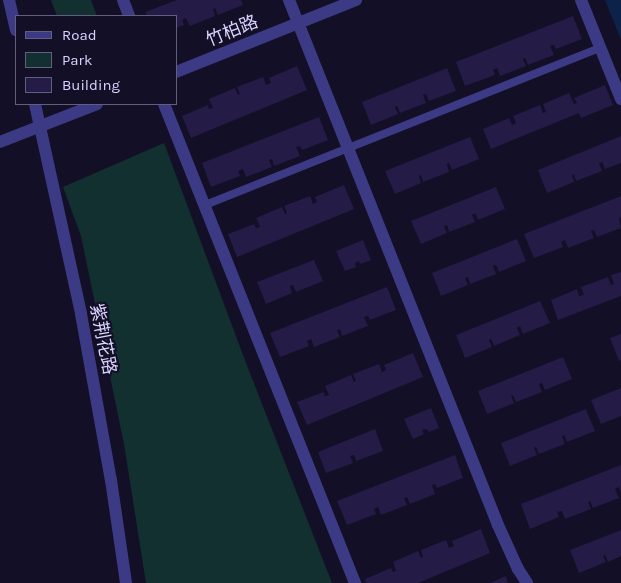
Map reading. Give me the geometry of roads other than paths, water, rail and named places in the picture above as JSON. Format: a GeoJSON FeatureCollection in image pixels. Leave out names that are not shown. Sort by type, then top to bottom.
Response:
{"type":"FeatureCollection","features":[{"type":"Feature","properties":{"kind":"street"},"geometry":{"type":"LineString","coordinates":[[9,0],[15,26]]}},
{"type":"Feature","properties":{"kind":"street"},"geometry":{"type":"LineString","coordinates":[[123,0],[129,15]]}},
{"type":"Feature","properties":{"kind":"street"},"geometry":{"type":"LineString","coordinates":[[288,0],[498,525],[527,583]]}},
{"type":"Feature","properties":{"kind":"street","name":"竹柏路"},"geometry":{"type":"LineString","coordinates":[[178,71],[356,0]]}},
{"type":"Feature","properties":{"kind":"street"},"geometry":{"type":"LineString","coordinates":[[581,0],[621,99]]}},
{"type":"Feature","properties":{"kind":"street","name":"紫荆花路"},"geometry":{"type":"LineString","coordinates":[[35,105],[81,314],[111,480],[126,583]]}},
{"type":"Feature","properties":{"kind":"street"},"geometry":{"type":"LineString","coordinates":[[0,142],[94,105]]}},
{"type":"Feature","properties":{"kind":"street"},"geometry":{"type":"LineString","coordinates":[[164,105],[355,583]]}},
{"type":"Feature","properties":{"kind":"lane"},"geometry":{"type":"LineString","coordinates":[[205,205],[600,48]]}},
{"type":"Feature","properties":{"kind":"water"},"geometry":{"type":"Polygon","coordinates":[[[605,0],[621,0],[621,40],[605,0]]]}}]}
